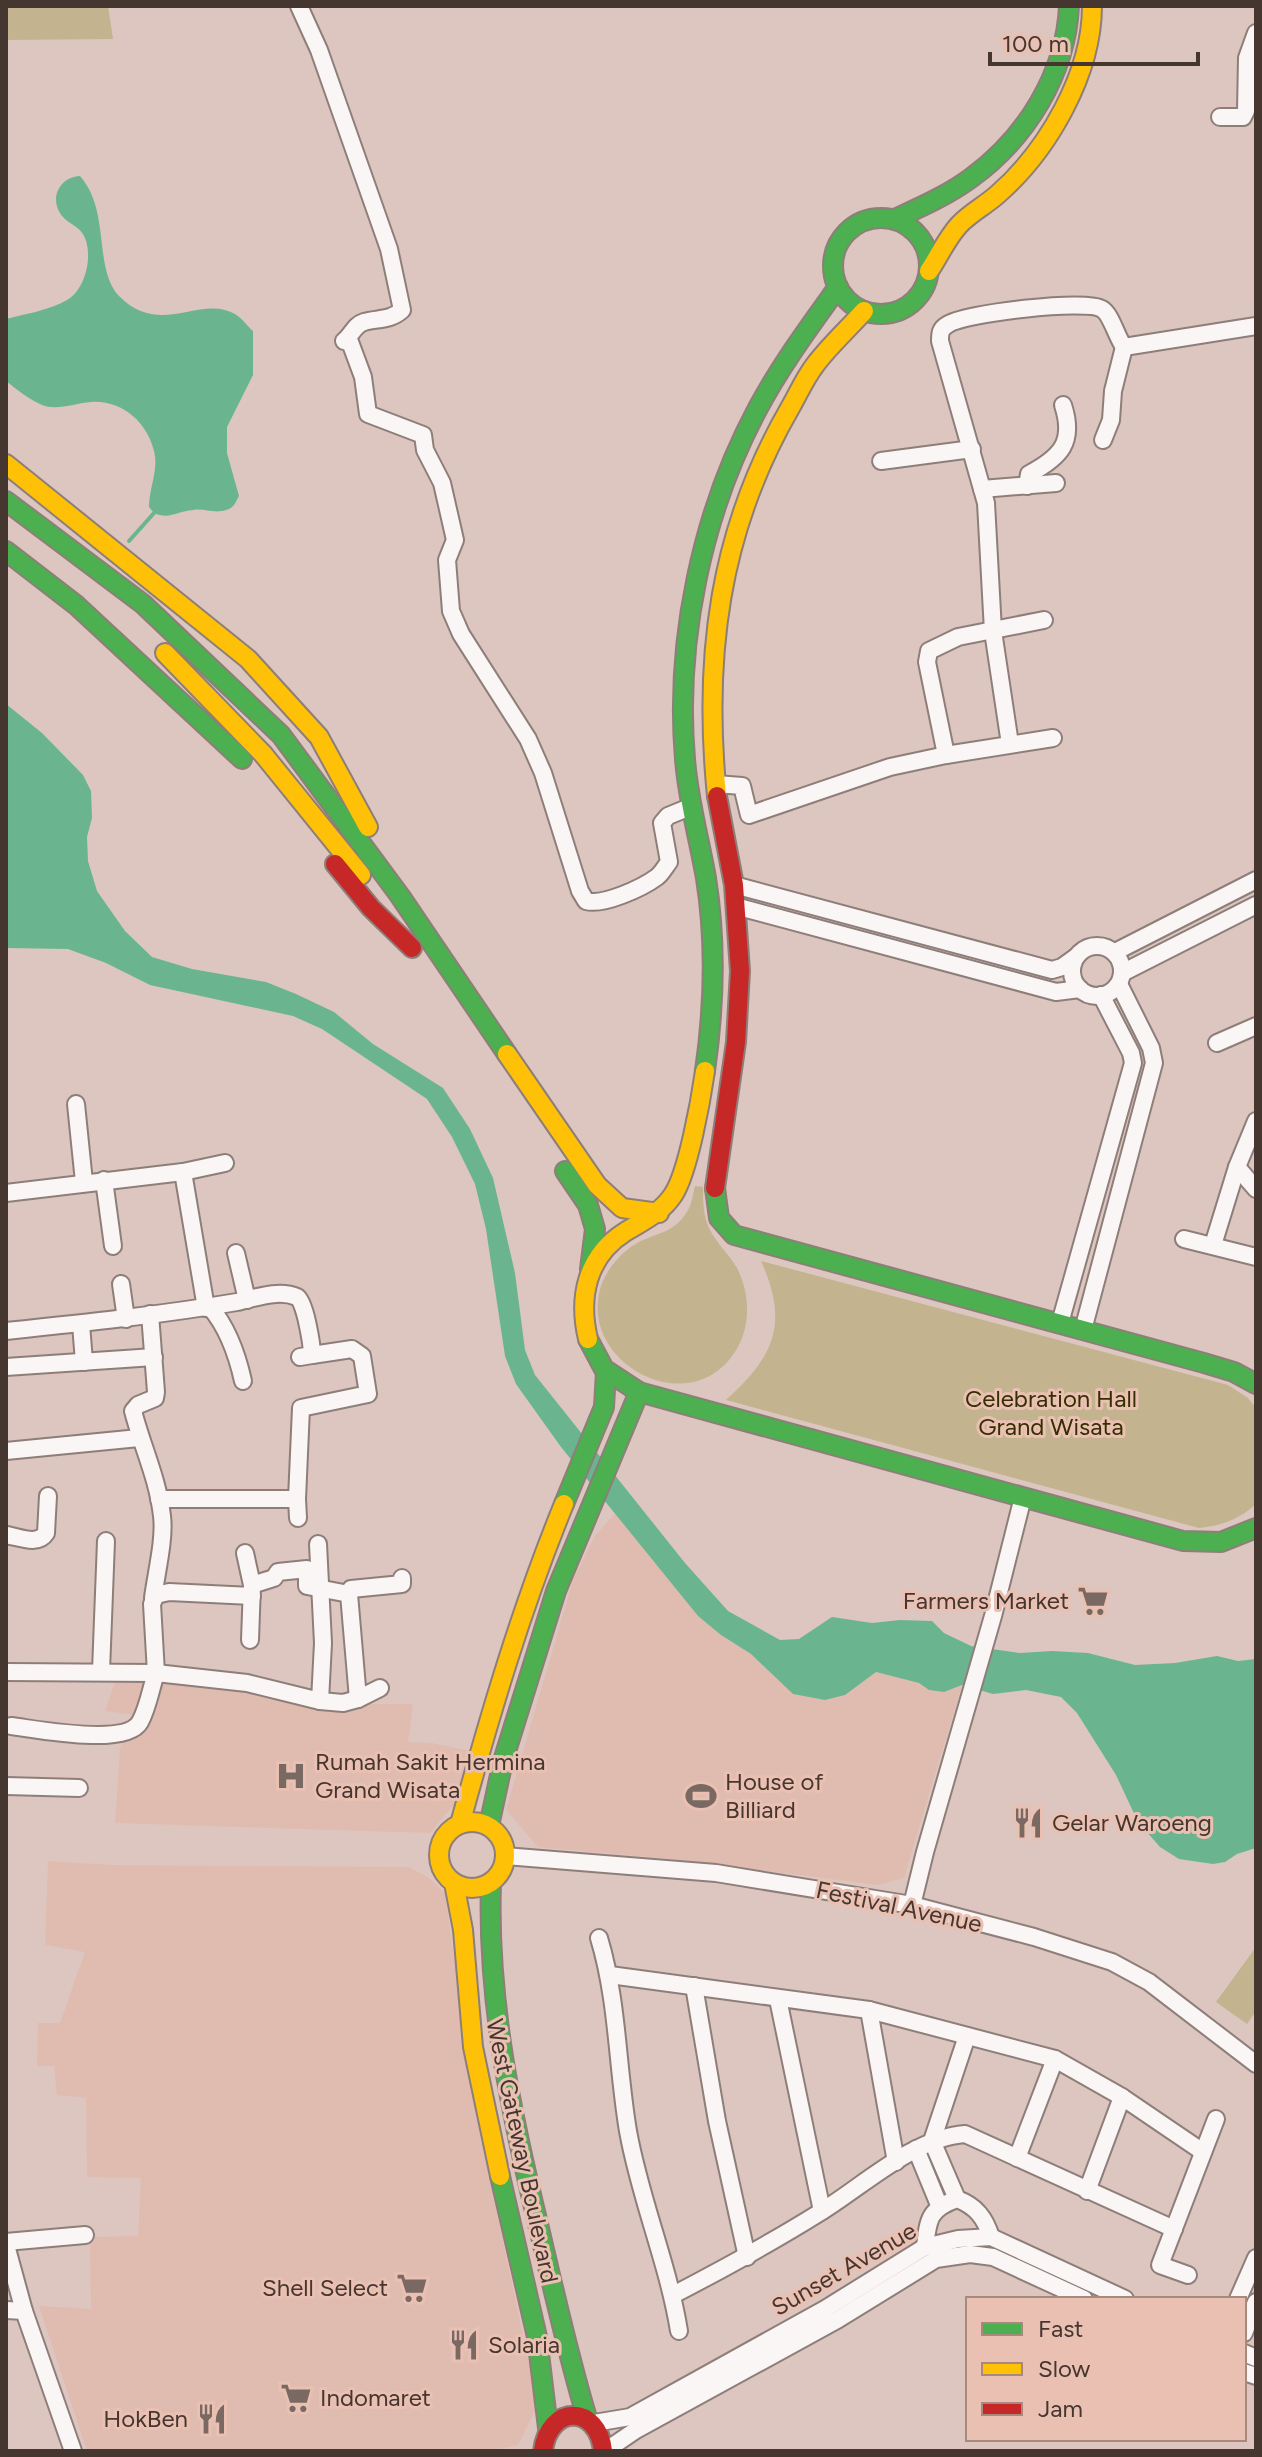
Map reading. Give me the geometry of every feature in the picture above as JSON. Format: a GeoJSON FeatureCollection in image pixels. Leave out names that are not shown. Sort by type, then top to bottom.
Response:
{"type":"FeatureCollection","features":[{"type":"Feature","properties":{"kind":"main road"},"geometry":{"type":"LineString","coordinates":[[895,219],[981,171],[1016,135],[1042,100],[1060,58],[1070,16],[1069,6]]}},
{"type":"Feature","properties":{"kind":"main road"},"geometry":{"type":"LineString","coordinates":[[929,271],[927,249],[914,230],[895,219],[873,218],[853,227],[838,244],[833,265],[838,287],[849,301],[864,311],[886,314],[907,307],[922,292],[929,271],[959,225],[999,193],[1046,140],[1062,113],[1082,63],[1092,6]]}},
{"type":"Feature","properties":{"kind":"main road"},"geometry":{"type":"LineString","coordinates":[[590,1269],[609,1243],[659,1213],[677,1189],[700,1107],[709,1039],[712,973],[707,889],[690,807],[684,737],[685,656],[695,579],[716,503],[750,424],[793,350],[838,287]]}},
{"type":"Feature","properties":{"kind":"main road"},"geometry":{"type":"LineString","coordinates":[[864,311],[815,365],[774,436],[742,512],[722,585],[713,658],[711,736],[734,885],[740,971],[737,1028],[715,1188],[719,1218],[734,1235],[1234,1372],[1256,1384]]}},
{"type":"Feature","properties":{"kind":"main road"},"geometry":{"type":"LineString","coordinates":[[6,464],[248,659],[319,737],[367,825],[400,896]]}},
{"type":"Feature","properties":{"kind":"main road"},"geometry":{"type":"LineString","coordinates":[[6,501],[143,604],[281,735],[400,896],[597,1185],[622,1208],[659,1213]]}},
{"type":"Feature","properties":{"kind":"main road"},"geometry":{"type":"LineString","coordinates":[[6,523],[127,615]]}},
{"type":"Feature","properties":{"kind":"main road"},"geometry":{"type":"LineString","coordinates":[[6,551],[76,605],[249,766],[371,908],[412,948]]}},
{"type":"Feature","properties":{"kind":"main road"},"geometry":{"type":"LineString","coordinates":[[147,635],[263,754],[370,887],[455,1005],[588,1205],[595,1229],[584,1292],[587,1335],[595,1356],[606,1371],[639,1392],[1195,1544],[1219,1544],[1239,1538],[1256,1528]]}},
{"type":"Feature","properties":{"kind":"main road"},"geometry":{"type":"LineString","coordinates":[[460,1824],[494,1701],[532,1583],[604,1407],[606,1371]]}},
{"type":"Feature","properties":{"kind":"main road"},"geometry":{"type":"LineString","coordinates":[[489,1826],[503,1761],[556,1591],[639,1392]]}},
{"type":"Feature","properties":{"kind":"main road"},"geometry":{"type":"LineString","coordinates":[[532,1583],[556,1591]]}},
{"type":"Feature","properties":{"kind":"main road"},"geometry":{"type":"LineString","coordinates":[[474,1822],[489,1826],[501,1838],[505,1856],[499,1875],[491,1883],[473,1889],[454,1883],[443,1871],[438,1855],[444,1836],[460,1824],[474,1822]]}},
{"type":"Feature","properties":{"kind":"main road","name":"West Gateway Boulevard"},"geometry":{"type":"LineString","coordinates":[[454,1883],[463,1919],[468,2009],[476,2068],[543,2367],[545,2441]]}},
{"type":"Feature","properties":{"kind":"main road","name":"West Gateway Boulevard"},"geometry":{"type":"LineString","coordinates":[[491,1883],[489,1923],[494,2008],[513,2120],[575,2381],[590,2421],[602,2437],[604,2451]]}},
{"type":"Feature","properties":{"kind":"main road"},"geometry":{"type":"LineString","coordinates":[[506,2200],[530,2195]]}},
{"type":"Feature","properties":{"kind":"main road"},"geometry":{"type":"LineString","coordinates":[[519,2451],[545,2441],[562,2417],[575,2415],[590,2421]]}},
{"type":"Feature","properties":{"kind":"street"},"geometry":{"type":"LineString","coordinates":[[299,6],[319,50],[389,249],[402,310],[380,322],[368,320],[358,325],[344,341],[350,342],[358,358],[368,414],[423,435],[425,450],[442,483],[455,540],[447,560],[451,611],[461,634],[528,739],[543,773],[580,891],[586,901],[592,903],[619,896],[659,876],[669,862],[662,823],[668,816],[690,807]]}},
{"type":"Feature","properties":{"kind":"street"},"geometry":{"type":"LineString","coordinates":[[1220,117],[1243,117],[1246,111],[1246,67],[1256,33]]}},
{"type":"Feature","properties":{"kind":"street"},"geometry":{"type":"LineString","coordinates":[[1010,744],[993,631],[989,525],[972,449],[940,341],[944,326],[969,316],[1068,306],[1093,306],[1107,314],[1124,347],[1113,391],[1111,420],[1103,440]]}},
{"type":"Feature","properties":{"kind":"street"},"geometry":{"type":"LineString","coordinates":[[1124,347],[1256,326]]}},
{"type":"Feature","properties":{"kind":"street"},"geometry":{"type":"LineString","coordinates":[[1027,486],[1029,474],[1049,463],[1065,444],[1069,427],[1063,405]]}},
{"type":"Feature","properties":{"kind":"street"},"geometry":{"type":"LineString","coordinates":[[881,461],[972,449]]}},
{"type":"Feature","properties":{"kind":"street"},"geometry":{"type":"LineString","coordinates":[[982,489],[1056,483]]}},
{"type":"Feature","properties":{"kind":"street"},"geometry":{"type":"LineString","coordinates":[[946,755],[926,655],[934,647],[958,637],[1044,620]]}},
{"type":"Feature","properties":{"kind":"street"},"geometry":{"type":"LineString","coordinates":[[716,784],[742,786],[749,815],[890,767],[1053,738]]}},
{"type":"Feature","properties":{"kind":"street"},"geometry":{"type":"LineString","coordinates":[[1115,952],[1256,880]]}},
{"type":"Feature","properties":{"kind":"street"},"geometry":{"type":"LineString","coordinates":[[734,885],[1052,970],[1094,946],[1115,952],[1121,962],[1120,978],[1151,1048],[1154,1063],[1083,1330]]}},
{"type":"Feature","properties":{"kind":"street"},"geometry":{"type":"LineString","coordinates":[[1076,957],[1072,968],[1080,989],[1090,995],[1101,995],[1111,992],[1120,978],[1256,905]]}},
{"type":"Feature","properties":{"kind":"street"},"geometry":{"type":"LineString","coordinates":[[735,906],[1056,992],[1080,989]]}},
{"type":"Feature","properties":{"kind":"street"},"geometry":{"type":"LineString","coordinates":[[1060,1323],[1133,1063],[1131,1053],[1101,995]]}},
{"type":"Feature","properties":{"kind":"street"},"geometry":{"type":"LineString","coordinates":[[1217,1043],[1256,1026]]}},
{"type":"Feature","properties":{"kind":"street"},"geometry":{"type":"LineString","coordinates":[[76,1104],[84,1182]]}},
{"type":"Feature","properties":{"kind":"street"},"geometry":{"type":"LineString","coordinates":[[1213,1245],[1237,1167],[1256,1121]]}},
{"type":"Feature","properties":{"kind":"street"},"geometry":{"type":"LineString","coordinates":[[6,1193],[183,1172],[225,1163]]}},
{"type":"Feature","properties":{"kind":"street"},"geometry":{"type":"LineString","coordinates":[[1237,1167],[1256,1189]]}},
{"type":"Feature","properties":{"kind":"street"},"geometry":{"type":"LineString","coordinates":[[183,1172],[208,1307],[221,1320],[243,1381]]}},
{"type":"Feature","properties":{"kind":"street"},"geometry":{"type":"LineString","coordinates":[[104,1180],[113,1246]]}},
{"type":"Feature","properties":{"kind":"street"},"geometry":{"type":"LineString","coordinates":[[1184,1239],[1256,1257]]}},
{"type":"Feature","properties":{"kind":"street"},"geometry":{"type":"LineString","coordinates":[[236,1253],[247,1300]]}},
{"type":"Feature","properties":{"kind":"street"},"geometry":{"type":"LineString","coordinates":[[121,1284],[126,1319]]}},
{"type":"Feature","properties":{"kind":"street"},"geometry":{"type":"LineString","coordinates":[[6,1331],[126,1319],[274,1294],[300,1299],[306,1356],[352,1349],[362,1356],[368,1394],[301,1408],[298,1518]]}},
{"type":"Feature","properties":{"kind":"street"},"geometry":{"type":"LineString","coordinates":[[11,1726],[63,1733],[126,1733],[140,1723],[156,1673],[153,1598],[163,1524],[159,1499],[133,1411],[138,1405],[155,1398],[150,1314]]}},
{"type":"Feature","properties":{"kind":"street"},"geometry":{"type":"LineString","coordinates":[[81,1324],[84,1362]]}},
{"type":"Feature","properties":{"kind":"street"},"geometry":{"type":"LineString","coordinates":[[6,1367],[154,1357]]}},
{"type":"Feature","properties":{"kind":"street"},"geometry":{"type":"LineString","coordinates":[[6,1451],[139,1438]]}},
{"type":"Feature","properties":{"kind":"street"},"geometry":{"type":"LineString","coordinates":[[6,1535],[38,1541],[44,1538],[48,1496]]}},
{"type":"Feature","properties":{"kind":"street"},"geometry":{"type":"LineString","coordinates":[[912,1905],[987,1640],[1023,1497]]}},
{"type":"Feature","properties":{"kind":"street"},"geometry":{"type":"LineString","coordinates":[[159,1499],[297,1499]]}},
{"type":"Feature","properties":{"kind":"street"},"geometry":{"type":"LineString","coordinates":[[101,1671],[106,1541]]}},
{"type":"Feature","properties":{"kind":"street"},"geometry":{"type":"LineString","coordinates":[[318,1544],[323,1643],[320,1701]]}},
{"type":"Feature","properties":{"kind":"street"},"geometry":{"type":"LineString","coordinates":[[245,1553],[252,1590],[250,1640]]}},
{"type":"Feature","properties":{"kind":"street"},"geometry":{"type":"LineString","coordinates":[[153,1598],[160,1592],[252,1590],[274,1578],[278,1572],[298,1569],[307,1569],[307,1586],[349,1594]]}},
{"type":"Feature","properties":{"kind":"street"},"geometry":{"type":"LineString","coordinates":[[358,1699],[349,1594],[351,1589],[402,1584],[402,1578]]}},
{"type":"Feature","properties":{"kind":"street"},"geometry":{"type":"LineString","coordinates":[[6,1672],[156,1673],[247,1683],[320,1701],[343,1703],[380,1688]]}},
{"type":"Feature","properties":{"kind":"street"},"geometry":{"type":"LineString","coordinates":[[6,1786],[79,1788]]}},
{"type":"Feature","properties":{"kind":"street","name":"Festival Avenue"},"geometry":{"type":"LineString","coordinates":[[505,1856],[716,1873],[912,1905],[1034,1937],[1112,1962],[1149,1982],[1256,2064]]}},
{"type":"Feature","properties":{"kind":"street"},"geometry":{"type":"LineString","coordinates":[[599,1938],[610,1975],[628,2133],[673,2295],[679,2331]]}},
{"type":"Feature","properties":{"kind":"street"},"geometry":{"type":"LineString","coordinates":[[610,1975],[869,2010],[1055,2059],[1122,2097],[1203,2152]]}},
{"type":"Feature","properties":{"kind":"street"},"geometry":{"type":"LineString","coordinates":[[694,1986],[717,2121],[747,2257]]}},
{"type":"Feature","properties":{"kind":"street"},"geometry":{"type":"LineString","coordinates":[[778,1999],[822,2211]]}},
{"type":"Feature","properties":{"kind":"street"},"geometry":{"type":"LineString","coordinates":[[869,2010],[896,2162]]}},
{"type":"Feature","properties":{"kind":"street"},"geometry":{"type":"LineString","coordinates":[[957,2199],[932,2141],[967,2036]]}},
{"type":"Feature","properties":{"kind":"street"},"geometry":{"type":"LineString","coordinates":[[1017,2158],[1055,2059]]}},
{"type":"Feature","properties":{"kind":"street"},"geometry":{"type":"LineString","coordinates":[[1087,2191],[1122,2097]]}},
{"type":"Feature","properties":{"kind":"street"},"geometry":{"type":"LineString","coordinates":[[1188,2275],[1160,2265],[1216,2119]]}},
{"type":"Feature","properties":{"kind":"street"},"geometry":{"type":"LineString","coordinates":[[673,2295],[747,2257],[916,2149],[932,2141],[965,2134],[1174,2229]]}},
{"type":"Feature","properties":{"kind":"street"},"geometry":{"type":"LineString","coordinates":[[916,2149],[939,2205]]}},
{"type":"Feature","properties":{"kind":"street"},"geometry":{"type":"LineString","coordinates":[[925,2247],[932,2214],[939,2205],[957,2199],[970,2204],[986,2220],[991,2237],[1121,2297]]}},
{"type":"Feature","properties":{"kind":"street"},"geometry":{"type":"LineString","coordinates":[[73,2451],[24,2311],[6,2243],[85,2235]]}},
{"type":"Feature","properties":{"kind":"street","name":"Sunset Avenue"},"geometry":{"type":"LineString","coordinates":[[590,2421],[630,2417],[825,2309],[925,2247],[958,2239],[991,2237]]}},
{"type":"Feature","properties":{"kind":"street","name":"Sunset Avenue"},"geometry":{"type":"LineString","coordinates":[[604,2451],[636,2430],[837,2320],[936,2259],[970,2254],[993,2257],[1080,2297]]}},
{"type":"Feature","properties":{"kind":"street"},"geometry":{"type":"LineString","coordinates":[[1239,2297],[1256,2258]]}},
{"type":"Feature","properties":{"kind":"street"},"geometry":{"type":"LineString","coordinates":[[1246,2328],[1256,2302]]}},
{"type":"Feature","properties":{"kind":"street"},"geometry":{"type":"LineString","coordinates":[[6,2310],[24,2311]]}},
{"type":"Feature","properties":{"kind":"shaded area"},"geometry":{"type":"Polygon","coordinates":[[[80,176],[96,206],[106,271],[119,296],[134,308],[150,314],[222,309],[238,316],[253,331],[253,375],[227,427],[227,453],[239,496],[229,509],[193,510],[169,515],[154,513],[149,507],[149,500],[155,465],[154,451],[146,431],[132,415],[102,402],[48,407],[6,381],[6,319],[67,300],[83,281],[88,263],[85,238],[63,217],[56,204],[61,185],[80,176]]]}},
{"type":"Feature","properties":{"kind":"shaded area"},"geometry":{"type":"Polygon","coordinates":[[[6,704],[42,733],[83,775],[91,791],[88,861],[97,891],[125,931],[152,957],[192,969],[266,982],[296,994],[334,1012],[373,1044],[443,1088],[470,1129],[493,1178],[515,1273],[525,1350],[535,1375],[685,1563],[728,1611],[780,1640],[799,1639],[832,1617],[872,1623],[932,1621],[944,1633],[971,1646],[1020,1653],[1088,1653],[1135,1665],[1217,1656],[1238,1661],[1256,1659],[1256,1848],[1213,1864],[1179,1859],[1160,1847],[1138,1822],[1116,1775],[1077,1713],[1061,1697],[1026,1690],[993,1694],[962,1685],[944,1692],[929,1690],[919,1683],[876,1672],[845,1695],[825,1700],[793,1694],[751,1654],[698,1616],[561,1447],[516,1384],[505,1356],[486,1229],[475,1184],[452,1137],[427,1099],[322,1029],[293,1016],[150,985],[106,963],[68,949],[6,948],[6,704]]]}},
{"type":"Feature","properties":{"kind":"shaded area"},"geometry":{"type":"Polygon","coordinates":[[[615,1513],[698,1616],[751,1654],[793,1694],[863,1680],[876,1672],[920,1683],[929,1690],[944,1692],[962,1685],[904,1878],[878,1885],[681,1860],[538,1847],[506,1810],[573,1580],[595,1536],[615,1513]]]}},
{"type":"Feature","properties":{"kind":"shaded area","name":"Rumah Sakit Hermina Grand Wisata"},"geometry":{"type":"Polygon","coordinates":[[[118,1673],[363,1704],[413,1704],[408,1742],[432,1743],[470,1751],[457,1801],[430,1833],[115,1823],[120,1749],[136,1715],[105,1711],[118,1673]]]}},
{"type":"Feature","properties":{"kind":"shaded area"},"geometry":{"type":"Polygon","coordinates":[[[48,1861],[112,1865],[409,1867],[428,1877],[445,1893],[476,2116],[538,2405],[518,2445],[491,2451],[87,2451],[39,2306],[91,2309],[90,2237],[138,2236],[141,2178],[87,2177],[86,2098],[57,2095],[54,2066],[37,2066],[38,2023],[60,2023],[85,1952],[45,1945],[48,1861]]]}},
{"type":"Feature","properties":{"kind":"green space"},"geometry":{"type":"Polygon","coordinates":[[[6,6],[108,6],[113,39],[6,40],[6,6]]]}},
{"type":"Feature","properties":{"kind":"green space"},"geometry":{"type":"Polygon","coordinates":[[[695,1186],[703,1187],[707,1223],[742,1279],[747,1316],[736,1350],[709,1376],[687,1383],[664,1382],[641,1374],[622,1360],[607,1341],[599,1319],[599,1294],[608,1271],[626,1251],[672,1228],[683,1218],[695,1186]]]}},
{"type":"Feature","properties":{"kind":"green space","name":"Celebration Hall Grand Wisata"},"geometry":{"type":"Polygon","coordinates":[[[761,1261],[1228,1385],[1248,1398],[1256,1408],[1256,1504],[1230,1521],[1199,1528],[726,1400],[756,1368],[772,1337],[774,1303],[761,1261]]]}},
{"type":"Feature","properties":{"kind":"green space"},"geometry":{"type":"Polygon","coordinates":[[[1256,1947],[1256,2011],[1247,2024],[1216,2002],[1256,1947]]]}},
{"type":"Feature","properties":{"kind":"waterway"},"geometry":{"type":"LineString","coordinates":[[129,541],[154,513]]}},
{"type":"Feature","properties":{"kind":"traffic: fast"},"geometry":{"type":"LineString","coordinates":[[895,219],[971,178],[1009,144],[1040,102],[1051,80],[1060,56],[1069,6]]}},
{"type":"Feature","properties":{"kind":"traffic: fast"},"geometry":{"type":"LineString","coordinates":[[881,218],[899,222],[915,232],[925,248],[929,266],[925,284],[915,300],[899,310],[881,314],[863,310],[847,300],[837,284],[833,266],[837,248],[847,232],[863,222],[881,218]]}},
{"type":"Feature","properties":{"kind":"traffic: fast"},"geometry":{"type":"LineString","coordinates":[[705,1071],[712,999],[712,950],[706,878],[685,759],[684,669],[689,624],[708,534],[738,448],[776,376],[838,287]]}},
{"type":"Feature","properties":{"kind":"traffic: fast"},"geometry":{"type":"LineString","coordinates":[[6,501],[143,604],[281,735],[400,896],[507,1054]]}},
{"type":"Feature","properties":{"kind":"traffic: fast"},"geometry":{"type":"LineString","coordinates":[[6,551],[76,605],[242,759]]}},
{"type":"Feature","properties":{"kind":"traffic: fast"},"geometry":{"type":"LineString","coordinates":[[565,1171],[588,1205],[595,1229],[590,1269]]}},
{"type":"Feature","properties":{"kind":"traffic: fast"},"geometry":{"type":"LineString","coordinates":[[715,1188],[719,1218],[734,1235],[1204,1363],[1234,1372],[1256,1384]]}},
{"type":"Feature","properties":{"kind":"traffic: fast"},"geometry":{"type":"LineString","coordinates":[[588,1339],[604,1369],[639,1392],[1183,1541],[1221,1542],[1256,1528]]}},
{"type":"Feature","properties":{"kind":"traffic: fast"},"geometry":{"type":"LineString","coordinates":[[564,1504],[604,1407],[606,1371]]}},
{"type":"Feature","properties":{"kind":"traffic: fast"},"geometry":{"type":"LineString","coordinates":[[489,1826],[503,1761],[556,1591],[639,1392]]}},
{"type":"Feature","properties":{"kind":"traffic: fast"},"geometry":{"type":"LineString","coordinates":[[491,1883],[493,1971],[510,2099],[556,2300],[587,2418]]}},
{"type":"Feature","properties":{"kind":"traffic: fast"},"geometry":{"type":"LineString","coordinates":[[500,2176],[537,2337],[548,2428]]}},
{"type":"Feature","properties":{"kind":"traffic: slow"},"geometry":{"type":"LineString","coordinates":[[929,271],[959,225],[1016,176],[1050,133],[1064,109],[1084,58],[1092,6]]}},
{"type":"Feature","properties":{"kind":"traffic: slow"},"geometry":{"type":"LineString","coordinates":[[717,796],[713,744],[715,645],[732,548],[766,454],[805,381],[826,351],[864,311]]}},
{"type":"Feature","properties":{"kind":"traffic: slow"},"geometry":{"type":"LineString","coordinates":[[6,464],[248,659],[319,737],[368,827]]}},
{"type":"Feature","properties":{"kind":"traffic: slow"},"geometry":{"type":"LineString","coordinates":[[165,653],[263,754],[361,875]]}},
{"type":"Feature","properties":{"kind":"traffic: slow"},"geometry":{"type":"LineString","coordinates":[[507,1054],[597,1185],[622,1208],[659,1213]]}},
{"type":"Feature","properties":{"kind":"traffic: slow"},"geometry":{"type":"LineString","coordinates":[[588,1339],[585,1293],[594,1265],[612,1242],[669,1201],[679,1185],[689,1153],[705,1071]]}},
{"type":"Feature","properties":{"kind":"traffic: slow"},"geometry":{"type":"LineString","coordinates":[[460,1824],[507,1662],[564,1504]]}},
{"type":"Feature","properties":{"kind":"traffic: slow"},"geometry":{"type":"LineString","coordinates":[[465,1822],[479,1822],[491,1827],[500,1836],[505,1855],[503,1868],[496,1879],[479,1888],[465,1888],[453,1883],[444,1874],[439,1862],[439,1848],[444,1836],[453,1827],[465,1822]]}},
{"type":"Feature","properties":{"kind":"traffic: slow"},"geometry":{"type":"LineString","coordinates":[[454,1883],[463,1930],[473,2047],[500,2176]]}},
{"type":"Feature","properties":{"kind":"traffic: jam"},"geometry":{"type":"LineString","coordinates":[[715,1188],[736,1042],[740,971],[734,885],[717,796]]}},
{"type":"Feature","properties":{"kind":"traffic: jam"},"geometry":{"type":"LineString","coordinates":[[335,864],[371,908],[412,948]]}},
{"type":"Feature","properties":{"kind":"traffic: jam"},"geometry":{"type":"LineString","coordinates":[[543,2451],[554,2425],[563,2418],[573,2416],[583,2418],[592,2425],[603,2451]]}},
{"type":"Feature","properties":{"kind":"place","name":"Farmers Market"},"geometry":{"type":"Point","coordinates":[1093,1601]}},
{"type":"Feature","properties":{"kind":"place","name":"Rumah Sakit Hermina Grand Wisata"},"geometry":{"type":"Point","coordinates":[291,1776]}},
{"type":"Feature","properties":{"kind":"place","name":"House of Billiard"},"geometry":{"type":"Point","coordinates":[701,1796]}},
{"type":"Feature","properties":{"kind":"place","name":"Gelar Waroeng"},"geometry":{"type":"Point","coordinates":[1028,1823]}},
{"type":"Feature","properties":{"kind":"place","name":"Shell Select"},"geometry":{"type":"Point","coordinates":[412,2288]}},
{"type":"Feature","properties":{"kind":"place","name":"Solaria"},"geometry":{"type":"Point","coordinates":[464,2345]}},
{"type":"Feature","properties":{"kind":"place","name":"Indomaret"},"geometry":{"type":"Point","coordinates":[296,2398]}},
{"type":"Feature","properties":{"kind":"place","name":"HokBen"},"geometry":{"type":"Point","coordinates":[212,2419]}}]}
